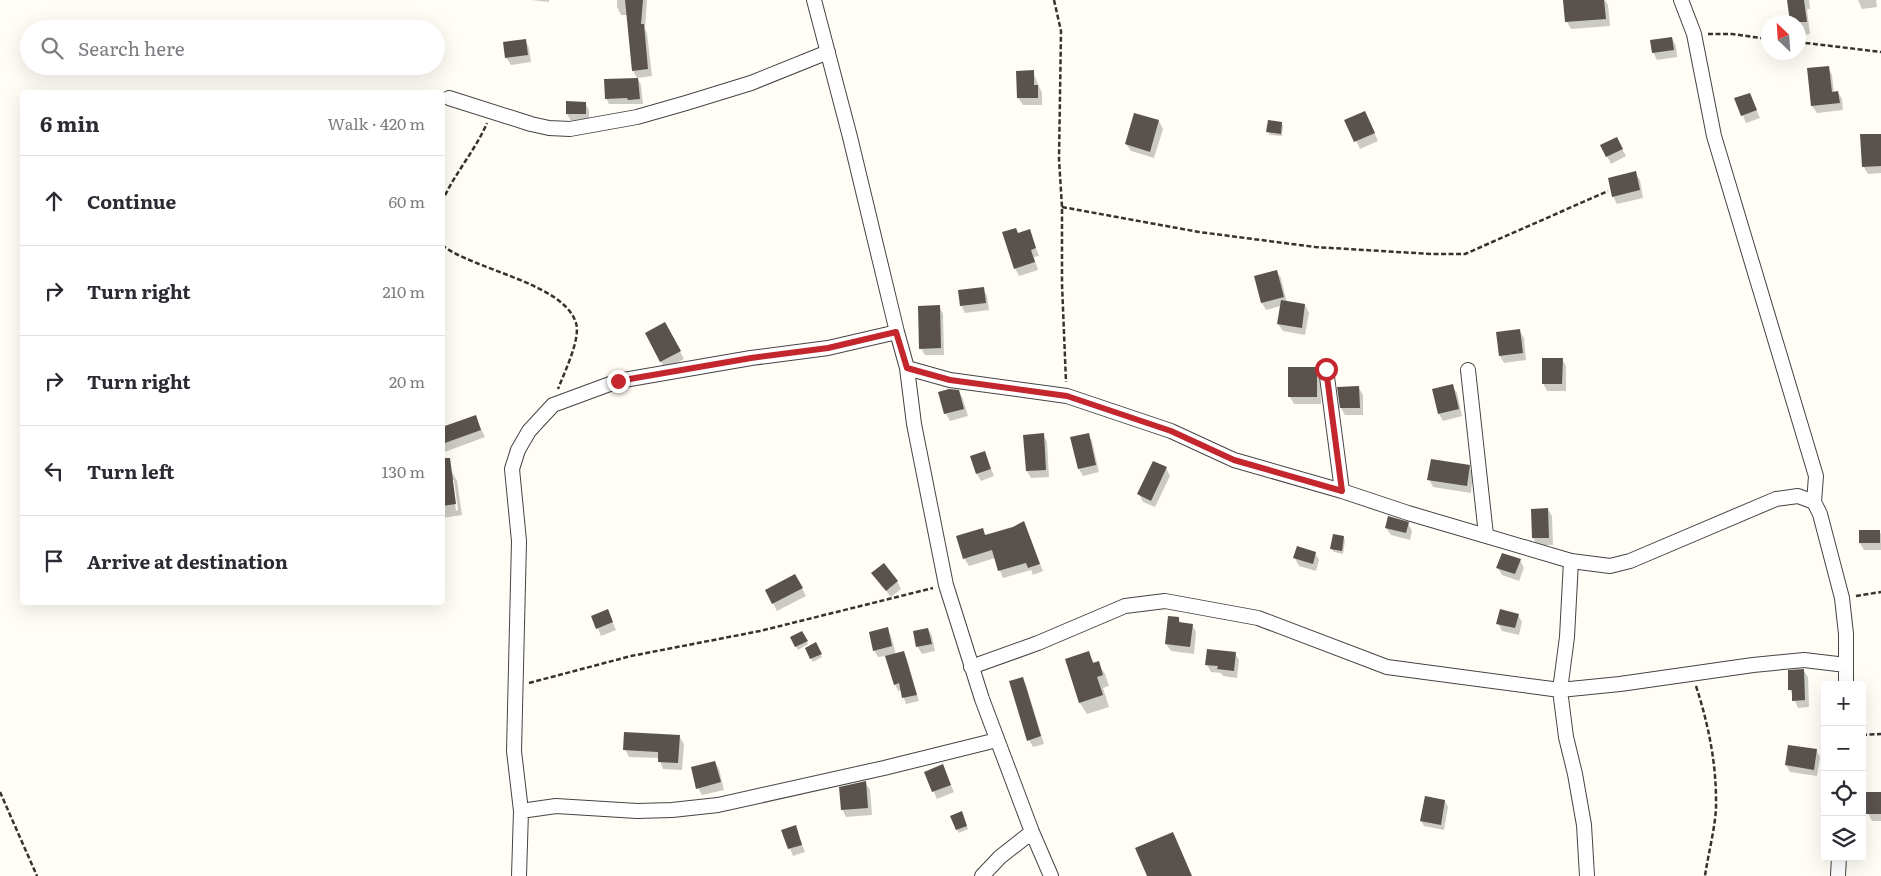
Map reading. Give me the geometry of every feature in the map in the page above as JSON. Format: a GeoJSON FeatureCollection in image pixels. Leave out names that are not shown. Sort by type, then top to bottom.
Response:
{"type":"FeatureCollection","features":[{"type":"Feature","properties":{"kind":"street"},"geometry":{"type":"LineString","coordinates":[[814,0],[850,137],[896,332],[907,368],[916,434],[946,585],[971,667],[997,740],[1051,876]]}},
{"type":"Feature","properties":{"kind":"street"},"geometry":{"type":"LineString","coordinates":[[1681,0],[1694,34],[1714,136],[1816,476],[1814,502],[1820,514],[1842,598],[1846,634],[1846,681]]}},
{"type":"Feature","properties":{"kind":"street"},"geometry":{"type":"LineString","coordinates":[[449,98],[549,128],[570,129],[637,117],[742,86],[828,52]]}},
{"type":"Feature","properties":{"kind":"street"},"geometry":{"type":"LineString","coordinates":[[519,876],[521,811],[514,751],[519,541],[512,469],[518,450],[528,431],[553,405],[618,381],[751,358],[828,348],[896,332]]}},
{"type":"Feature","properties":{"kind":"street"},"geometry":{"type":"LineString","coordinates":[[907,368],[950,380],[1067,396],[1171,431],[1234,460],[1571,561],[1610,566],[1630,561],[1776,499],[1798,496],[1814,502]]}},
{"type":"Feature","properties":{"kind":"street"},"geometry":{"type":"LineString","coordinates":[[1326,369],[1342,491]]}},
{"type":"Feature","properties":{"kind":"street"},"geometry":{"type":"LineString","coordinates":[[1468,370],[1486,536]]}},
{"type":"Feature","properties":{"kind":"street"},"geometry":{"type":"LineString","coordinates":[[1571,561],[1567,636],[1560,690],[1566,738],[1575,774],[1584,825],[1587,876]]}},
{"type":"Feature","properties":{"kind":"street"},"geometry":{"type":"LineString","coordinates":[[971,667],[1038,643],[1125,606],[1165,601],[1258,618],[1387,667],[1560,690],[1804,660],[1846,665]]}},
{"type":"Feature","properties":{"kind":"street"},"geometry":{"type":"LineString","coordinates":[[521,811],[556,806],[637,811],[672,810],[718,805],[884,768],[997,740]]}},
{"type":"Feature","properties":{"kind":"street"},"geometry":{"type":"LineString","coordinates":[[982,876],[1000,857],[1032,832]]}},
{"type":"Feature","properties":{"kind":"street"},"geometry":{"type":"LineString","coordinates":[[1838,876],[1839,861]]}},
{"type":"Feature","properties":{"kind":"path"},"geometry":{"type":"LineString","coordinates":[[1054,0],[1061,31],[1059,159],[1067,396]]}},
{"type":"Feature","properties":{"kind":"path"},"geometry":{"type":"LineString","coordinates":[[1694,34],[1732,34],[1761,37]]}},
{"type":"Feature","properties":{"kind":"path"},"geometry":{"type":"LineString","coordinates":[[1806,43],[1881,52]]}},
{"type":"Feature","properties":{"kind":"path"},"geometry":{"type":"LineString","coordinates":[[445,196],[478,142],[492,112]]}},
{"type":"Feature","properties":{"kind":"path"},"geometry":{"type":"LineString","coordinates":[[1062,207],[1199,232],[1315,247],[1431,254],[1466,254],[1608,191]]}},
{"type":"Feature","properties":{"kind":"path"},"geometry":{"type":"LineString","coordinates":[[445,247],[461,257],[539,288],[558,300],[569,311],[576,324],[575,341],[553,405]]}},
{"type":"Feature","properties":{"kind":"path"},"geometry":{"type":"LineString","coordinates":[[515,687],[632,656],[760,631],[946,585]]}},
{"type":"Feature","properties":{"kind":"path"},"geometry":{"type":"LineString","coordinates":[[1842,598],[1881,592]]}},
{"type":"Feature","properties":{"kind":"path"},"geometry":{"type":"LineString","coordinates":[[1692,673],[1705,712],[1714,766],[1717,802],[1705,876]]}},
{"type":"Feature","properties":{"kind":"path"},"geometry":{"type":"LineString","coordinates":[[1866,735],[1881,734]]}},
{"type":"Feature","properties":{"kind":"path"},"geometry":{"type":"LineString","coordinates":[[0,792],[37,876]]}},
{"type":"Feature","properties":{"kind":"building"},"geometry":{"type":"Polygon","coordinates":[[[625,0],[643,0],[641,24],[644,24],[648,69],[632,71],[625,0]]]}},
{"type":"Feature","properties":{"kind":"building"},"geometry":{"type":"Polygon","coordinates":[[[1563,0],[1604,0],[1606,19],[1565,22],[1563,0]]]}},
{"type":"Feature","properties":{"kind":"building"},"geometry":{"type":"Polygon","coordinates":[[[1787,0],[1804,0],[1807,22],[1806,15],[1789,15],[1787,0]]]}},
{"type":"Feature","properties":{"kind":"building"},"geometry":{"type":"Polygon","coordinates":[[[1672,37],[1674,50],[1652,53],[1650,40],[1672,37]]]}},
{"type":"Feature","properties":{"kind":"building"},"geometry":{"type":"Polygon","coordinates":[[[526,39],[528,55],[505,58],[503,42],[526,39]]]}},
{"type":"Feature","properties":{"kind":"building"},"geometry":{"type":"Polygon","coordinates":[[[1829,66],[1832,92],[1838,91],[1840,103],[1811,106],[1807,68],[1829,66]]]}},
{"type":"Feature","properties":{"kind":"building"},"geometry":{"type":"Polygon","coordinates":[[[1034,70],[1034,85],[1038,85],[1038,98],[1017,98],[1016,71],[1034,70]]]}},
{"type":"Feature","properties":{"kind":"building"},"geometry":{"type":"Polygon","coordinates":[[[638,78],[640,99],[605,99],[604,79],[638,78]]]}},
{"type":"Feature","properties":{"kind":"building"},"geometry":{"type":"Polygon","coordinates":[[[1750,93],[1757,110],[1741,116],[1734,98],[1750,93]]]}},
{"type":"Feature","properties":{"kind":"building"},"geometry":{"type":"Polygon","coordinates":[[[566,101],[586,102],[586,114],[566,114],[566,101]]]}},
{"type":"Feature","properties":{"kind":"building"},"geometry":{"type":"Polygon","coordinates":[[[1365,111],[1375,133],[1354,142],[1344,120],[1365,111]]]}},
{"type":"Feature","properties":{"kind":"building"},"geometry":{"type":"Polygon","coordinates":[[[1134,113],[1159,120],[1150,152],[1125,144],[1134,113]]]}},
{"type":"Feature","properties":{"kind":"building"},"geometry":{"type":"Polygon","coordinates":[[[1268,120],[1282,122],[1281,134],[1266,132],[1268,120]]]}},
{"type":"Feature","properties":{"kind":"building"},"geometry":{"type":"Polygon","coordinates":[[[1860,134],[1881,134],[1881,166],[1862,167],[1860,134]]]}},
{"type":"Feature","properties":{"kind":"building"},"geometry":{"type":"Polygon","coordinates":[[[1617,137],[1623,149],[1606,157],[1600,145],[1617,137]]]}},
{"type":"Feature","properties":{"kind":"building"},"geometry":{"type":"Polygon","coordinates":[[[1636,171],[1640,190],[1612,197],[1608,178],[1636,171]]]}},
{"type":"Feature","properties":{"kind":"building"},"geometry":{"type":"Polygon","coordinates":[[[1016,228],[1018,233],[1030,229],[1036,248],[1031,250],[1035,262],[1014,269],[1002,232],[1016,228]]]}},
{"type":"Feature","properties":{"kind":"building"},"geometry":{"type":"Polygon","coordinates":[[[1277,270],[1284,297],[1261,303],[1254,276],[1277,270]]]}},
{"type":"Feature","properties":{"kind":"building"},"geometry":{"type":"Polygon","coordinates":[[[984,287],[986,303],[960,306],[958,290],[984,287]]]}},
{"type":"Feature","properties":{"kind":"building"},"geometry":{"type":"Polygon","coordinates":[[[1281,300],[1305,304],[1302,328],[1277,324],[1281,300]]]}},
{"type":"Feature","properties":{"kind":"building"},"geometry":{"type":"Polygon","coordinates":[[[940,305],[941,348],[919,349],[918,306],[940,305]]]}},
{"type":"Feature","properties":{"kind":"building"},"geometry":{"type":"Polygon","coordinates":[[[665,322],[681,351],[660,362],[645,333],[665,322]]]}},
{"type":"Feature","properties":{"kind":"building"},"geometry":{"type":"Polygon","coordinates":[[[1520,329],[1523,353],[1499,356],[1496,332],[1520,329]]]}},
{"type":"Feature","properties":{"kind":"building"},"geometry":{"type":"Polygon","coordinates":[[[1542,358],[1563,358],[1562,384],[1542,384],[1542,358]]]}},
{"type":"Feature","properties":{"kind":"building"},"geometry":{"type":"Polygon","coordinates":[[[1288,367],[1317,367],[1317,397],[1288,397],[1288,367]]]}},
{"type":"Feature","properties":{"kind":"building"},"geometry":{"type":"Polygon","coordinates":[[[1453,384],[1459,409],[1438,414],[1432,389],[1453,384]]]}},
{"type":"Feature","properties":{"kind":"building"},"geometry":{"type":"Polygon","coordinates":[[[1359,386],[1360,408],[1340,408],[1337,387],[1359,386]]]}},
{"type":"Feature","properties":{"kind":"building"},"geometry":{"type":"Polygon","coordinates":[[[949,389],[959,390],[964,409],[944,414],[938,392],[949,389]]]}},
{"type":"Feature","properties":{"kind":"building"},"geometry":{"type":"Polygon","coordinates":[[[476,415],[481,430],[445,443],[445,426],[476,415]]]}},
{"type":"Feature","properties":{"kind":"building"},"geometry":{"type":"Polygon","coordinates":[[[1044,433],[1046,470],[1026,471],[1023,435],[1044,433]]]}},
{"type":"Feature","properties":{"kind":"building"},"geometry":{"type":"Polygon","coordinates":[[[1089,433],[1096,465],[1078,469],[1070,437],[1089,433]]]}},
{"type":"Feature","properties":{"kind":"building"},"geometry":{"type":"Polygon","coordinates":[[[985,451],[991,469],[976,474],[970,456],[985,451]]]}},
{"type":"Feature","properties":{"kind":"building"},"geometry":{"type":"Polygon","coordinates":[[[445,458],[450,458],[456,504],[445,506],[445,458]]]}},
{"type":"Feature","properties":{"kind":"building"},"geometry":{"type":"Polygon","coordinates":[[[1431,459],[1470,465],[1467,486],[1427,480],[1431,459]]]}},
{"type":"Feature","properties":{"kind":"building"},"geometry":{"type":"Polygon","coordinates":[[[1153,461],[1167,467],[1151,501],[1137,494],[1153,461]]]}},
{"type":"Feature","properties":{"kind":"building"},"geometry":{"type":"Polygon","coordinates":[[[1548,508],[1549,538],[1532,538],[1531,509],[1548,508]]]}},
{"type":"Feature","properties":{"kind":"building"},"geometry":{"type":"Polygon","coordinates":[[[1388,516],[1409,522],[1406,533],[1385,528],[1388,516]]]}},
{"type":"Feature","properties":{"kind":"building"},"geometry":{"type":"Polygon","coordinates":[[[1024,521],[1040,564],[1028,568],[1026,563],[998,571],[992,550],[963,559],[956,536],[983,528],[985,535],[1013,527],[1024,521]]]}},
{"type":"Feature","properties":{"kind":"building"},"geometry":{"type":"Polygon","coordinates":[[[1859,530],[1880,530],[1880,543],[1859,543],[1859,530]]]}},
{"type":"Feature","properties":{"kind":"building"},"geometry":{"type":"Polygon","coordinates":[[[1333,534],[1344,536],[1342,551],[1330,549],[1333,534]]]}},
{"type":"Feature","properties":{"kind":"building"},"geometry":{"type":"Polygon","coordinates":[[[1297,546],[1316,552],[1313,564],[1293,558],[1297,546]]]}},
{"type":"Feature","properties":{"kind":"building"},"geometry":{"type":"Polygon","coordinates":[[[1502,553],[1521,559],[1515,574],[1496,568],[1502,553]]]}},
{"type":"Feature","properties":{"kind":"building"},"geometry":{"type":"Polygon","coordinates":[[[884,563],[898,581],[886,591],[871,573],[884,563]]]}},
{"type":"Feature","properties":{"kind":"building"},"geometry":{"type":"Polygon","coordinates":[[[795,574],[803,588],[772,604],[765,590],[795,574]]]}},
{"type":"Feature","properties":{"kind":"building"},"geometry":{"type":"Polygon","coordinates":[[[608,609],[613,622],[596,629],[591,616],[608,609]]]}},
{"type":"Feature","properties":{"kind":"building"},"geometry":{"type":"Polygon","coordinates":[[[1500,609],[1519,614],[1515,628],[1496,624],[1500,609]]]}},
{"type":"Feature","properties":{"kind":"building"},"geometry":{"type":"Polygon","coordinates":[[[1168,616],[1179,617],[1179,622],[1193,624],[1190,647],[1165,644],[1168,616]]]}},
{"type":"Feature","properties":{"kind":"building"},"geometry":{"type":"Polygon","coordinates":[[[888,627],[892,646],[873,651],[869,632],[888,627]]]}},
{"type":"Feature","properties":{"kind":"building"},"geometry":{"type":"Polygon","coordinates":[[[928,628],[932,644],[916,647],[913,631],[928,628]]]}},
{"type":"Feature","properties":{"kind":"building"},"geometry":{"type":"Polygon","coordinates":[[[802,631],[808,641],[795,647],[790,637],[802,631]]]}},
{"type":"Feature","properties":{"kind":"building"},"geometry":{"type":"Polygon","coordinates":[[[816,642],[822,654],[810,659],[805,648],[816,642]]]}},
{"type":"Feature","properties":{"kind":"building"},"geometry":{"type":"Polygon","coordinates":[[[1207,649],[1236,652],[1234,671],[1217,669],[1218,666],[1205,665],[1207,649]]]}},
{"type":"Feature","properties":{"kind":"building"},"geometry":{"type":"Polygon","coordinates":[[[904,651],[917,695],[902,698],[899,683],[894,685],[885,656],[904,651]]]}},
{"type":"Feature","properties":{"kind":"building"},"geometry":{"type":"Polygon","coordinates":[[[1089,651],[1093,663],[1099,661],[1103,675],[1097,677],[1103,695],[1079,703],[1065,659],[1089,651]]]}},
{"type":"Feature","properties":{"kind":"building"},"geometry":{"type":"Polygon","coordinates":[[[1804,669],[1805,700],[1792,701],[1792,690],[1788,690],[1788,670],[1804,669]]]}},
{"type":"Feature","properties":{"kind":"building"},"geometry":{"type":"Polygon","coordinates":[[[1023,677],[1041,736],[1027,741],[1009,681],[1023,677]]]}},
{"type":"Feature","properties":{"kind":"building"},"geometry":{"type":"Polygon","coordinates":[[[624,732],[680,735],[678,763],[658,762],[658,752],[623,750],[624,732]]]}},
{"type":"Feature","properties":{"kind":"building"},"geometry":{"type":"Polygon","coordinates":[[[1788,745],[1817,749],[1814,770],[1785,765],[1788,745]]]}},
{"type":"Feature","properties":{"kind":"building"},"geometry":{"type":"Polygon","coordinates":[[[715,761],[721,782],[696,789],[691,767],[715,761]]]}},
{"type":"Feature","properties":{"kind":"building"},"geometry":{"type":"Polygon","coordinates":[[[943,764],[951,785],[932,792],[924,772],[943,764]]]}},
{"type":"Feature","properties":{"kind":"building"},"geometry":{"type":"Polygon","coordinates":[[[866,781],[868,808],[841,810],[839,787],[866,781]]]}},
{"type":"Feature","properties":{"kind":"building"},"geometry":{"type":"Polygon","coordinates":[[[1866,792],[1881,792],[1881,814],[1866,814],[1866,792]]]}},
{"type":"Feature","properties":{"kind":"building"},"geometry":{"type":"Polygon","coordinates":[[[1425,796],[1445,800],[1441,825],[1420,821],[1425,796]]]}},
{"type":"Feature","properties":{"kind":"building"},"geometry":{"type":"Polygon","coordinates":[[[962,811],[967,826],[956,830],[950,816],[962,811]]]}},
{"type":"Feature","properties":{"kind":"building"},"geometry":{"type":"Polygon","coordinates":[[[796,825],[802,845],[788,849],[781,830],[796,825]]]}},
{"type":"Feature","properties":{"kind":"building"},"geometry":{"type":"Polygon","coordinates":[[[1173,832],[1192,876],[1147,876],[1135,848],[1173,832]]]}},
{"type":"Feature","properties":{"kind":"route"},"geometry":{"type":"LineString","coordinates":[[618,381],[751,358],[828,348],[896,332],[907,368],[950,380],[1067,396],[1171,431],[1234,460],[1342,491],[1326,369]]}}]}
